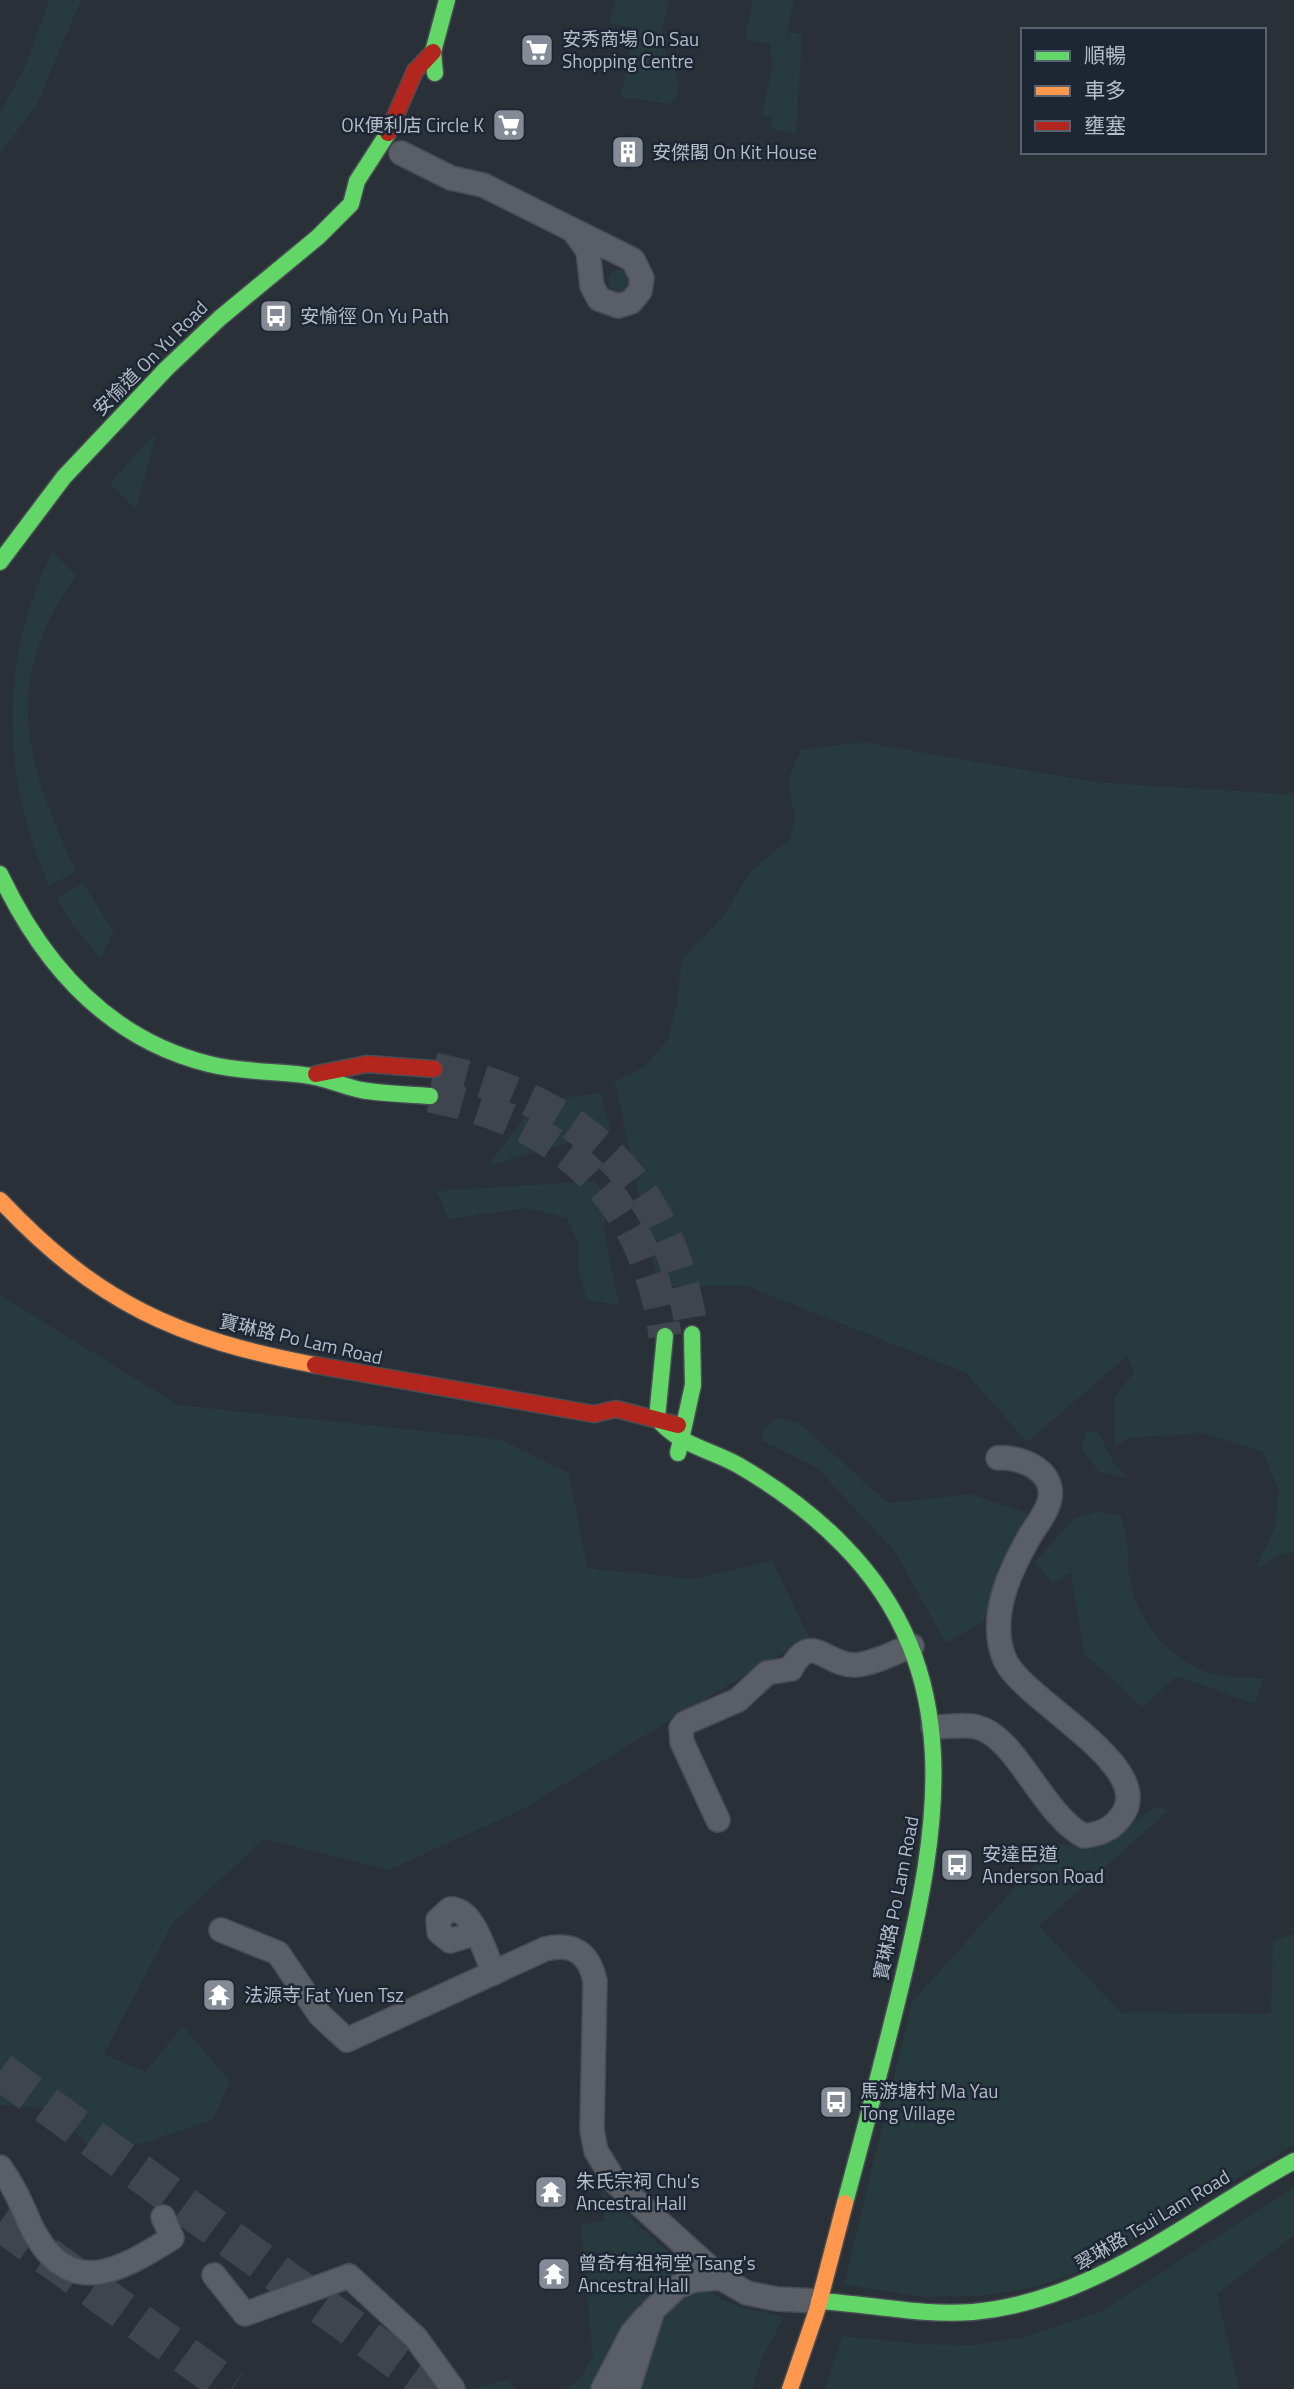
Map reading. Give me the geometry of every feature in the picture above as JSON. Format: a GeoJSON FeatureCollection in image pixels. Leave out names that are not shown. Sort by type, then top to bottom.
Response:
{"type":"FeatureCollection","features":[{"type":"Feature","properties":{"kind":"street","name":"安愉道 On Yu Road"},"geometry":{"type":"LineString","coordinates":[[433,87],[433,52],[447,0]]}},
{"type":"Feature","properties":{"kind":"street","name":"安愉道 On Yu Road"},"geometry":{"type":"LineString","coordinates":[[351,204],[357,181],[395,147],[415,71],[433,52]]}},
{"type":"Feature","properties":{"kind":"street"},"geometry":{"type":"LineString","coordinates":[[395,147],[451,178],[482,185],[627,256],[637,265],[642,278],[640,292],[625,305],[611,305],[599,299],[592,286],[588,251],[573,230]]}},
{"type":"Feature","properties":{"kind":"street","name":"安愉道 On Yu Road"},"geometry":{"type":"LineString","coordinates":[[0,562],[64,477],[167,368],[220,318],[318,237],[351,204],[371,197]]}},
{"type":"Feature","properties":{"kind":"street"},"geometry":{"type":"LineString","coordinates":[[592,272],[602,259],[610,255],[627,256]]}},
{"type":"Feature","properties":{"kind":"street"},"geometry":{"type":"LineString","coordinates":[[0,874],[18,912],[55,968],[75,990],[116,1024],[164,1050],[208,1064],[307,1076],[362,1090],[430,1096]]}},
{"type":"Feature","properties":{"kind":"street"},"geometry":{"type":"LineString","coordinates":[[307,1076],[367,1064],[434,1069]]}},
{"type":"Feature","properties":{"kind":"street","name":"寶琳路 Po Lam Road"},"geometry":{"type":"LineString","coordinates":[[0,1200],[38,1238],[107,1293],[191,1334],[233,1348],[438,1391],[594,1414],[616,1409],[657,1418],[681,1441],[749,1472],[798,1506],[854,1556],[895,1611],[912,1646],[933,1727],[934,1809],[921,1897],[883,2065],[819,2301],[790,2389]]}},
{"type":"Feature","properties":{"kind":"street"},"geometry":{"type":"LineString","coordinates":[[661,1445],[681,1441],[693,1385],[692,1334]]}},
{"type":"Feature","properties":{"kind":"street"},"geometry":{"type":"LineString","coordinates":[[657,1418],[665,1336]]}},
{"type":"Feature","properties":{"kind":"street"},"geometry":{"type":"LineString","coordinates":[[594,1414],[612,1429]]}},
{"type":"Feature","properties":{"kind":"street"},"geometry":{"type":"LineString","coordinates":[[933,1727],[978,1727],[992,1734],[1005,1746],[1057,1816],[1084,1836],[1114,1826],[1124,1814],[1129,1799],[1125,1782],[1105,1752],[1037,1698],[1018,1680],[1005,1660],[1000,1640],[1003,1593],[1013,1568],[1044,1513],[1050,1493],[1047,1480],[1024,1459],[998,1458]]}},
{"type":"Feature","properties":{"kind":"street"},"geometry":{"type":"LineString","coordinates":[[718,1820],[682,1742],[681,1728],[685,1723],[738,1700],[766,1673],[791,1669],[798,1656],[806,1650],[815,1650],[852,1665],[865,1664],[912,1646]]}},
{"type":"Feature","properties":{"kind":"street"},"geometry":{"type":"LineString","coordinates":[[221,1930],[278,1952],[320,2015],[347,2040],[558,1946],[571,1947],[583,1954],[591,1965],[595,1981],[592,2130],[596,2151],[616,2183],[721,2278],[747,2293],[777,2299],[819,2301]]}},
{"type":"Feature","properties":{"kind":"street"},"geometry":{"type":"LineString","coordinates":[[475,1933],[494,1973]]}},
{"type":"Feature","properties":{"kind":"street","name":"翠琳路 Tsui Lam Road"},"geometry":{"type":"LineString","coordinates":[[819,2301],[896,2309],[973,2312],[1057,2297],[1107,2274],[1231,2196],[1294,2161]]}},
{"type":"Feature","properties":{"kind":"street"},"geometry":{"type":"LineString","coordinates":[[0,2167],[18,2191],[40,2240],[63,2264],[76,2270],[92,2274],[108,2272],[138,2260],[172,2238],[163,2217]]}},
{"type":"Feature","properties":{"kind":"street"},"geometry":{"type":"LineString","coordinates":[[214,2275],[245,2314],[349,2276],[416,2338],[453,2389]]}},
{"type":"Feature","properties":{"kind":"street"},"geometry":{"type":"LineString","coordinates":[[603,2389],[632,2333],[677,2287],[694,2280],[721,2278]]}},
{"type":"Feature","properties":{"kind":"street"},"geometry":{"type":"LineString","coordinates":[[628,2389],[653,2310]]}},
{"type":"Feature","properties":{"kind":"green space"},"geometry":{"type":"Polygon","coordinates":[[[49,0],[81,0],[37,104],[0,153],[0,113],[25,67],[49,0]]]}},
{"type":"Feature","properties":{"kind":"green space"},"geometry":{"type":"Polygon","coordinates":[[[615,0],[669,0],[662,39],[679,82],[679,90],[669,104],[621,97],[634,28],[610,23],[615,0]]]}},
{"type":"Feature","properties":{"kind":"green space"},"geometry":{"type":"Polygon","coordinates":[[[753,0],[794,0],[784,47],[790,32],[802,34],[796,134],[771,128],[772,118],[762,115],[773,65],[770,44],[745,39],[753,0]]]}},
{"type":"Feature","properties":{"kind":"green space"},"geometry":{"type":"Polygon","coordinates":[[[615,270],[623,270],[630,277],[630,285],[623,292],[615,292],[608,285],[608,277],[615,270]]]}},
{"type":"Feature","properties":{"kind":"green space"},"geometry":{"type":"Polygon","coordinates":[[[156,435],[136,509],[110,483],[156,435]]]}},
{"type":"Feature","properties":{"kind":"green space"},"geometry":{"type":"Polygon","coordinates":[[[52,552],[76,576],[52,615],[37,652],[29,687],[28,723],[44,794],[76,871],[49,886],[21,802],[13,717],[15,675],[23,634],[35,592],[52,552]]]}},
{"type":"Feature","properties":{"kind":"green space"},"geometry":{"type":"Polygon","coordinates":[[[862,742],[1096,782],[1287,794],[1294,792],[1294,1552],[1282,1554],[1256,1569],[1275,1527],[1279,1491],[1262,1451],[1201,1433],[1130,1438],[1115,1445],[1114,1398],[1134,1372],[1127,1356],[1027,1442],[966,1373],[746,1286],[658,1286],[615,1082],[646,1065],[668,1039],[677,1005],[682,959],[722,918],[751,871],[789,840],[795,820],[788,779],[801,750],[862,742]]]}},
{"type":"Feature","properties":{"kind":"green space"},"geometry":{"type":"Polygon","coordinates":[[[83,883],[113,931],[101,959],[73,925],[56,898],[83,883]]]}},
{"type":"Feature","properties":{"kind":"green space"},"geometry":{"type":"Polygon","coordinates":[[[600,1093],[611,1131],[488,1166],[537,1101],[600,1093]]]}},
{"type":"Feature","properties":{"kind":"green space"},"geometry":{"type":"Polygon","coordinates":[[[595,1181],[610,1205],[603,1226],[619,1305],[587,1300],[579,1274],[579,1247],[567,1218],[528,1208],[449,1219],[436,1191],[595,1181]]]}},
{"type":"Feature","properties":{"kind":"green space"},"geometry":{"type":"Polygon","coordinates":[[[0,1295],[178,1405],[499,1439],[569,1473],[587,1568],[694,1579],[772,1561],[809,1637],[521,1810],[389,1870],[264,1839],[172,1924],[104,2054],[145,2072],[183,2026],[230,2082],[213,2119],[146,2143],[90,2148],[54,2109],[0,2105],[0,1295]]]}},
{"type":"Feature","properties":{"kind":"green space"},"geometry":{"type":"Polygon","coordinates":[[[776,1418],[799,1423],[888,1503],[971,1494],[1030,1514],[983,1622],[946,1643],[894,1550],[817,1468],[762,1441],[763,1431],[776,1418]]]}},
{"type":"Feature","properties":{"kind":"green space"},"geometry":{"type":"Polygon","coordinates":[[[1086,1432],[1098,1432],[1113,1462],[1128,1478],[1099,1472],[1081,1447],[1086,1432]]]}},
{"type":"Feature","properties":{"kind":"green space"},"geometry":{"type":"Polygon","coordinates":[[[1098,1511],[1121,1516],[1126,1535],[1131,1585],[1142,1614],[1159,1639],[1182,1659],[1210,1673],[1264,1679],[1255,1704],[1177,1676],[1142,1707],[1084,1653],[1071,1573],[1052,1583],[1035,1562],[1075,1518],[1098,1511]]]}},
{"type":"Feature","properties":{"kind":"green space"},"geometry":{"type":"Polygon","coordinates":[[[1159,1806],[1169,1810],[1039,1926],[1121,2013],[1271,2014],[1273,1940],[1294,1934],[1294,2145],[1078,2272],[1032,2288],[978,2296],[926,2297],[844,2285],[912,2002],[1054,1844],[1091,1847],[1159,1806]]]}},
{"type":"Feature","properties":{"kind":"green space"},"geometry":{"type":"Polygon","coordinates":[[[601,2184],[607,2197],[719,2298],[739,2307],[784,2317],[762,2358],[752,2389],[565,2389],[581,2378],[593,2356],[581,2224],[605,2221],[601,2184]]]}},
{"type":"Feature","properties":{"kind":"green space"},"geometry":{"type":"Polygon","coordinates":[[[1294,2187],[1294,2235],[1217,2294],[1239,2389],[825,2389],[842,2336],[919,2344],[975,2345],[1025,2337],[1100,2312],[1294,2187]]]}},
{"type":"Feature","properties":{"kind":"green space"},"geometry":{"type":"Polygon","coordinates":[[[508,2380],[515,2389],[469,2389],[508,2380]]]}},
{"type":"Feature","properties":{"kind":"tunnel"},"geometry":{"type":"LineString","coordinates":[[434,1069],[486,1083],[533,1101],[574,1126],[610,1156],[640,1191],[664,1233],[681,1280],[692,1334]]}},
{"type":"Feature","properties":{"kind":"tunnel"},"geometry":{"type":"LineString","coordinates":[[430,1096],[478,1108],[520,1125],[558,1147],[591,1174],[618,1207],[639,1245],[655,1288],[665,1336]]}},
{"type":"Feature","properties":{"kind":"tunnel"},"geometry":{"type":"LineString","coordinates":[[0,2071],[436,2389]]}},
{"type":"Feature","properties":{"kind":"tunnel"},"geometry":{"type":"LineString","coordinates":[[0,2222],[232,2389]]}},
{"type":"Feature","properties":{"kind":"traffic: fast"},"geometry":{"type":"LineString","coordinates":[[435,73],[433,52],[447,0]]}},
{"type":"Feature","properties":{"kind":"traffic: fast"},"geometry":{"type":"LineString","coordinates":[[0,562],[64,477],[167,368],[220,318],[318,237],[351,204],[357,181],[388,133]]}},
{"type":"Feature","properties":{"kind":"traffic: fast"},"geometry":{"type":"LineString","coordinates":[[0,874],[17,907],[58,968],[110,1017],[140,1037],[173,1052],[221,1067],[311,1076],[370,1091],[430,1096]]}},
{"type":"Feature","properties":{"kind":"traffic: fast"},"geometry":{"type":"LineString","coordinates":[[678,1453],[693,1385],[692,1334]]}},
{"type":"Feature","properties":{"kind":"traffic: fast"},"geometry":{"type":"LineString","coordinates":[[657,1418],[665,1336]]}},
{"type":"Feature","properties":{"kind":"traffic: fast"},"geometry":{"type":"LineString","coordinates":[[657,1418],[684,1441],[738,1465],[780,1492],[806,1511],[843,1545],[883,1594],[910,1645],[926,1698],[933,1753],[932,1809],[926,1866],[902,1982],[845,2203]]}},
{"type":"Feature","properties":{"kind":"traffic: fast"},"geometry":{"type":"LineString","coordinates":[[819,2301],[954,2313],[1018,2305],[1060,2292],[1101,2274],[1294,2161]]}},
{"type":"Feature","properties":{"kind":"traffic: slow"},"geometry":{"type":"LineString","coordinates":[[0,1200],[71,1266],[106,1291],[142,1311],[180,1329],[221,1343],[315,1365]]}},
{"type":"Feature","properties":{"kind":"traffic: slow"},"geometry":{"type":"LineString","coordinates":[[790,2389],[817,2310],[845,2203]]}},
{"type":"Feature","properties":{"kind":"traffic: jam"},"geometry":{"type":"LineString","coordinates":[[388,133],[415,71],[433,52]]}},
{"type":"Feature","properties":{"kind":"traffic: jam"},"geometry":{"type":"LineString","coordinates":[[316,1074],[367,1064],[434,1069]]}},
{"type":"Feature","properties":{"kind":"traffic: jam"},"geometry":{"type":"LineString","coordinates":[[315,1365],[594,1414],[616,1409],[678,1425]]}},
{"type":"Feature","properties":{"kind":"place","name":"安秀商場 On Sau Shopping Centre"},"geometry":{"type":"Point","coordinates":[537,50]}},
{"type":"Feature","properties":{"kind":"place","name":"OK便利店 Circle K"},"geometry":{"type":"Point","coordinates":[509,125]}},
{"type":"Feature","properties":{"kind":"place","name":"安傑閣 On Kit House"},"geometry":{"type":"Point","coordinates":[628,152]}},
{"type":"Feature","properties":{"kind":"place","name":"安愉徑 On Yu Path"},"geometry":{"type":"Point","coordinates":[276,316]}},
{"type":"Feature","properties":{"kind":"place","name":"安達臣道 Anderson Road"},"geometry":{"type":"Point","coordinates":[957,1865]}},
{"type":"Feature","properties":{"kind":"place","name":"法源寺 Fat Yuen Tsz"},"geometry":{"type":"Point","coordinates":[219,1995]}},
{"type":"Feature","properties":{"kind":"place","name":"馬游塘村 Ma Yau Tong Village"},"geometry":{"type":"Point","coordinates":[836,2102]}},
{"type":"Feature","properties":{"kind":"place","name":"朱氏宗祠 Chu's Ancestral Hall"},"geometry":{"type":"Point","coordinates":[551,2192]}},
{"type":"Feature","properties":{"kind":"place","name":"曾奇有祖祠堂 Tsang's Ancestral Hall"},"geometry":{"type":"Point","coordinates":[554,2274]}}]}
